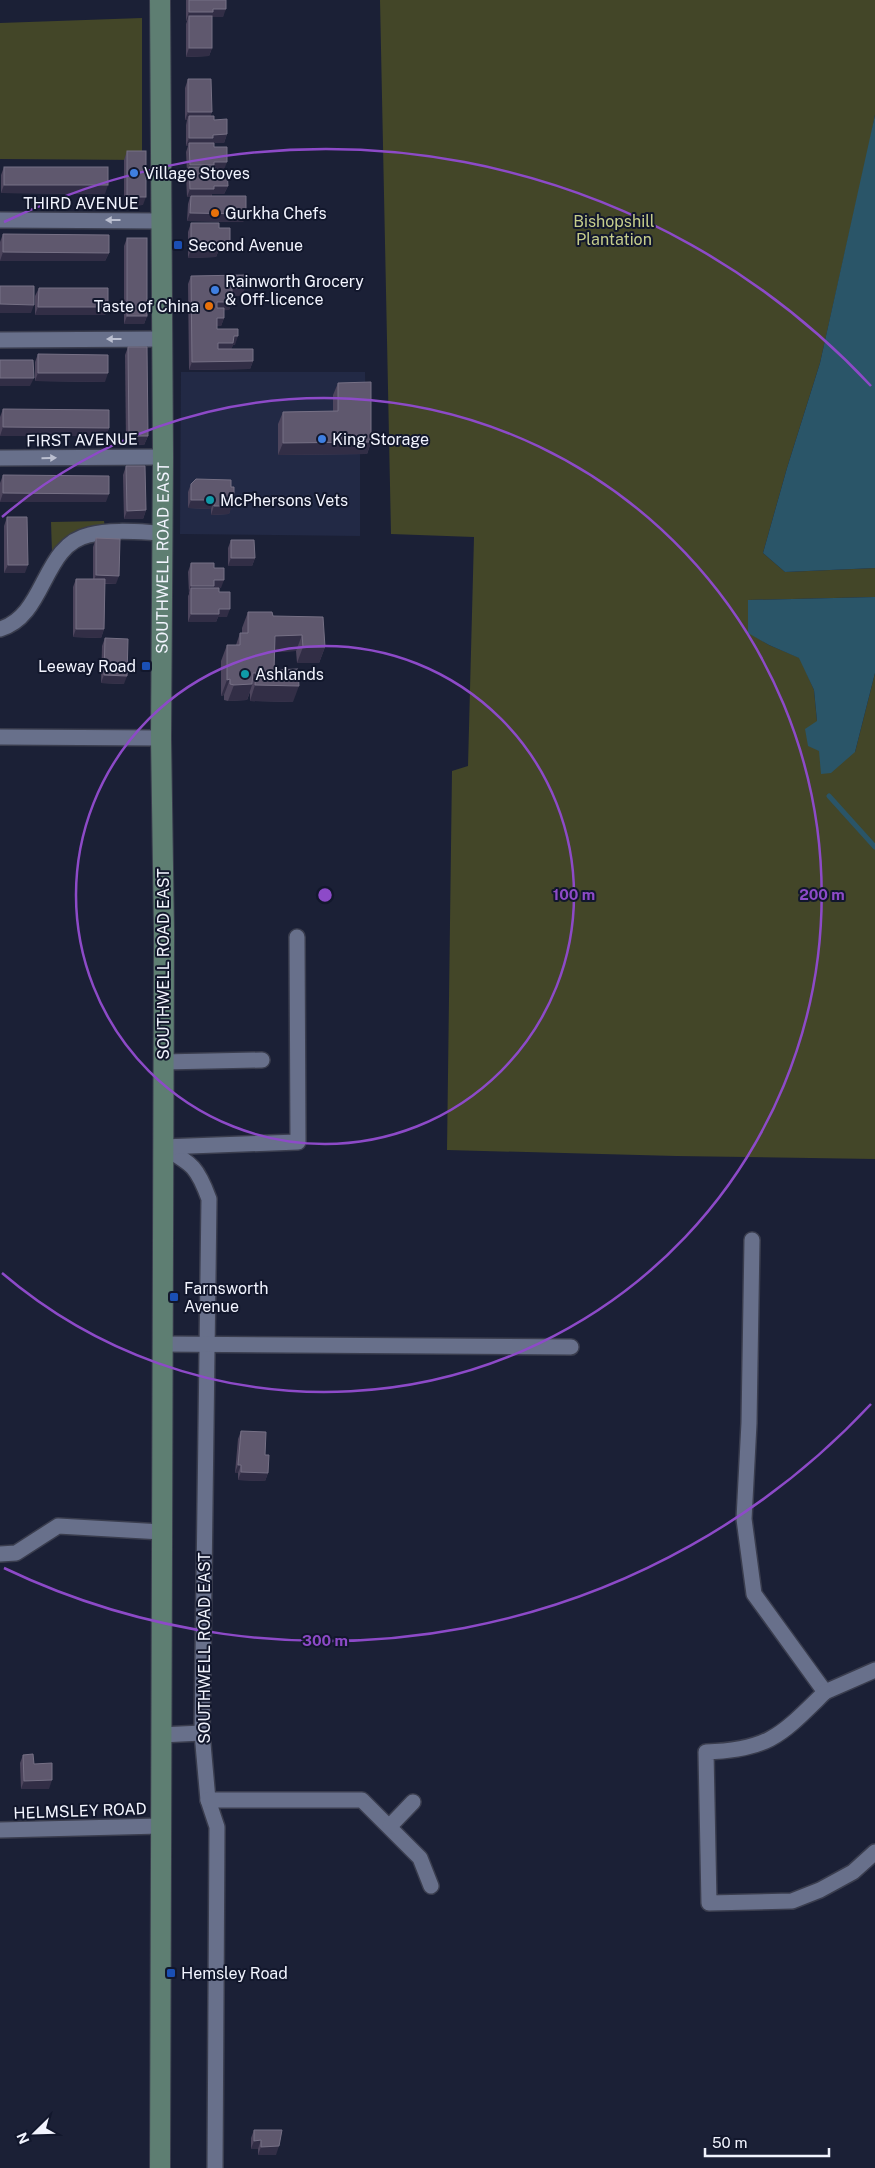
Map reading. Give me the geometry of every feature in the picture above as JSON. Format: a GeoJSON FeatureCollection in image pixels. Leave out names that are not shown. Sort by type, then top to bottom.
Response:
{"type":"FeatureCollection","features":[{"type":"Feature","properties":{"kind":"main road","name":"SOUTHWELL ROAD EAST"},"geometry":{"type":"LineString","coordinates":[[160,0],[164,457],[161,738],[164,932],[160,2168]]}},
{"type":"Feature","properties":{"kind":"street","name":"THIRD AVENUE"},"geometry":{"type":"LineString","coordinates":[[0,220],[162,221]]}},
{"type":"Feature","properties":{"kind":"street"},"geometry":{"type":"LineString","coordinates":[[0,340],[162,339]]}},
{"type":"Feature","properties":{"kind":"street","name":"FIRST AVENUE"},"geometry":{"type":"LineString","coordinates":[[0,458],[164,457]]}},
{"type":"Feature","properties":{"kind":"street"},"geometry":{"type":"LineString","coordinates":[[0,629],[14,624],[24,615],[59,555],[72,543],[88,535],[108,532],[162,533]]}},
{"type":"Feature","properties":{"kind":"street"},"geometry":{"type":"LineString","coordinates":[[0,737],[161,738]]}},
{"type":"Feature","properties":{"kind":"street"},"geometry":{"type":"LineString","coordinates":[[163,1147],[298,1142],[297,937]]}},
{"type":"Feature","properties":{"kind":"street"},"geometry":{"type":"LineString","coordinates":[[163,1062],[262,1060]]}},
{"type":"Feature","properties":{"kind":"street","name":"SOUTHWELL ROAD EAST"},"geometry":{"type":"LineString","coordinates":[[163,1147],[191,1164],[203,1181],[209,1198],[202,1733],[208,1800],[218,1827],[215,2168]]}},
{"type":"Feature","properties":{"kind":"street"},"geometry":{"type":"LineString","coordinates":[[752,1240],[749,1423],[744,1519],[754,1594],[824,1692]]}},
{"type":"Feature","properties":{"kind":"street"},"geometry":{"type":"LineString","coordinates":[[163,1344],[571,1347]]}},
{"type":"Feature","properties":{"kind":"street"},"geometry":{"type":"LineString","coordinates":[[0,1554],[16,1554],[58,1526],[162,1532]]}},
{"type":"Feature","properties":{"kind":"street"},"geometry":{"type":"LineString","coordinates":[[875,1670],[824,1692],[786,1730],[762,1744],[732,1751],[706,1752],[709,1903],[792,1901],[820,1890],[853,1872],[875,1852]]}},
{"type":"Feature","properties":{"kind":"street"},"geometry":{"type":"LineString","coordinates":[[160,1735],[202,1733]]}},
{"type":"Feature","properties":{"kind":"street"},"geometry":{"type":"LineString","coordinates":[[208,1800],[362,1800],[420,1858],[432,1886]]}},
{"type":"Feature","properties":{"kind":"street"},"geometry":{"type":"LineString","coordinates":[[390,1826],[413,1802]]}},
{"type":"Feature","properties":{"kind":"street","name":"HELMSLEY ROAD"},"geometry":{"type":"LineString","coordinates":[[0,1830],[160,1826]]}},
{"type":"Feature","properties":{"kind":"shaded area"},"geometry":{"type":"Polygon","coordinates":[[[875,115],[875,568],[785,572],[763,553],[820,363],[875,115]]]}},
{"type":"Feature","properties":{"kind":"shaded area"},"geometry":{"type":"Polygon","coordinates":[[[181,372],[365,372],[367,454],[360,454],[360,536],[180,534],[181,372]]]}},
{"type":"Feature","properties":{"kind":"shaded area"},"geometry":{"type":"Polygon","coordinates":[[[875,597],[875,673],[855,752],[831,773],[821,774],[819,751],[808,746],[805,729],[817,721],[814,690],[799,658],[769,645],[748,633],[748,600],[875,597]]]}},
{"type":"Feature","properties":{"kind":"green space","name":"Bishopshill Plantation"},"geometry":{"type":"Polygon","coordinates":[[[380,0],[875,0],[875,115],[869,146],[820,363],[763,553],[785,572],[875,568],[875,597],[748,600],[748,632],[769,645],[800,658],[814,690],[817,721],[855,752],[875,673],[875,1159],[447,1150],[452,771],[468,766],[474,537],[391,534],[380,0]]]}},
{"type":"Feature","properties":{"kind":"green space"},"geometry":{"type":"Polygon","coordinates":[[[142,18],[142,160],[0,159],[0,23],[142,18]]]}},
{"type":"Feature","properties":{"kind":"green space"},"geometry":{"type":"Polygon","coordinates":[[[104,521],[105,527],[75,533],[52,553],[51,522],[104,521]]]}},
{"type":"Feature","properties":{"kind":"building"},"geometry":{"type":"Polygon","coordinates":[[[189,0],[226,0],[226,9],[213,9],[213,12],[189,12],[189,0]]]}},
{"type":"Feature","properties":{"kind":"building"},"geometry":{"type":"Polygon","coordinates":[[[189,16],[212,16],[212,48],[189,48],[189,16]]]}},
{"type":"Feature","properties":{"kind":"building"},"geometry":{"type":"Polygon","coordinates":[[[188,79],[211,79],[212,112],[188,112],[188,79]]]}},
{"type":"Feature","properties":{"kind":"building"},"geometry":{"type":"Polygon","coordinates":[[[189,116],[214,116],[214,120],[227,119],[227,134],[213,135],[213,138],[189,138],[189,116]]]}},
{"type":"Feature","properties":{"kind":"building"},"geometry":{"type":"Polygon","coordinates":[[[189,143],[214,143],[214,147],[227,147],[227,162],[214,162],[214,165],[190,165],[189,143]]]}},
{"type":"Feature","properties":{"kind":"building"},"geometry":{"type":"Polygon","coordinates":[[[127,151],[146,151],[146,197],[127,197],[127,151]]]}},
{"type":"Feature","properties":{"kind":"building"},"geometry":{"type":"Polygon","coordinates":[[[4,167],[108,167],[108,185],[4,185],[4,167]]]}},
{"type":"Feature","properties":{"kind":"building"},"geometry":{"type":"Polygon","coordinates":[[[189,167],[215,167],[215,171],[227,171],[228,186],[214,186],[214,189],[190,189],[189,167]]]}},
{"type":"Feature","properties":{"kind":"building"},"geometry":{"type":"Polygon","coordinates":[[[191,196],[246,196],[246,214],[190,213],[191,196]]]}},
{"type":"Feature","properties":{"kind":"building"},"geometry":{"type":"Polygon","coordinates":[[[191,223],[219,223],[219,228],[230,228],[230,244],[219,244],[219,249],[191,249],[191,223]]]}},
{"type":"Feature","properties":{"kind":"building"},"geometry":{"type":"Polygon","coordinates":[[[3,234],[109,235],[109,253],[3,252],[3,234]]]}},
{"type":"Feature","properties":{"kind":"building"},"geometry":{"type":"Polygon","coordinates":[[[127,238],[147,238],[147,316],[127,316],[127,238]]]}},
{"type":"Feature","properties":{"kind":"building"},"geometry":{"type":"Polygon","coordinates":[[[245,275],[245,288],[232,288],[232,302],[217,302],[217,308],[224,308],[224,318],[217,318],[217,329],[238,329],[238,336],[234,336],[233,343],[218,343],[218,349],[253,349],[253,361],[192,362],[191,276],[245,275]]]}},
{"type":"Feature","properties":{"kind":"building"},"geometry":{"type":"Polygon","coordinates":[[[0,286],[34,286],[34,305],[0,304],[0,286]]]}},
{"type":"Feature","properties":{"kind":"building"},"geometry":{"type":"Polygon","coordinates":[[[39,288],[108,288],[108,307],[38,307],[39,288]]]}},
{"type":"Feature","properties":{"kind":"building"},"geometry":{"type":"Polygon","coordinates":[[[128,347],[147,347],[148,436],[129,436],[128,347]]]}},
{"type":"Feature","properties":{"kind":"building"},"geometry":{"type":"Polygon","coordinates":[[[38,354],[108,355],[108,373],[38,373],[38,354]]]}},
{"type":"Feature","properties":{"kind":"building"},"geometry":{"type":"Polygon","coordinates":[[[0,360],[33,360],[34,378],[0,378],[0,360]]]}},
{"type":"Feature","properties":{"kind":"building","name":"King Storage"},"geometry":{"type":"Polygon","coordinates":[[[371,382],[371,442],[283,443],[283,412],[338,411],[338,383],[371,382]]]}},
{"type":"Feature","properties":{"kind":"building"},"geometry":{"type":"Polygon","coordinates":[[[3,409],[109,410],[109,428],[3,427],[3,409]]]}},
{"type":"Feature","properties":{"kind":"building"},"geometry":{"type":"Polygon","coordinates":[[[126,466],[145,466],[146,510],[127,511],[126,466]]]}},
{"type":"Feature","properties":{"kind":"building"},"geometry":{"type":"Polygon","coordinates":[[[3,475],[109,476],[109,494],[3,493],[3,475]]]}},
{"type":"Feature","properties":{"kind":"building"},"geometry":{"type":"Polygon","coordinates":[[[196,479],[231,480],[231,487],[234,487],[232,506],[214,506],[214,500],[191,500],[191,484],[196,479]]]}},
{"type":"Feature","properties":{"kind":"building"},"geometry":{"type":"Polygon","coordinates":[[[7,517],[27,517],[28,565],[8,565],[7,517]]]}},
{"type":"Feature","properties":{"kind":"building"},"geometry":{"type":"Polygon","coordinates":[[[96,538],[120,539],[119,576],[96,575],[96,538]]]}},
{"type":"Feature","properties":{"kind":"building"},"geometry":{"type":"Polygon","coordinates":[[[231,540],[254,540],[255,558],[231,558],[231,540]]]}},
{"type":"Feature","properties":{"kind":"building"},"geometry":{"type":"Polygon","coordinates":[[[191,563],[214,563],[214,568],[224,568],[224,580],[214,580],[214,586],[191,586],[191,563]]]}},
{"type":"Feature","properties":{"kind":"building"},"geometry":{"type":"Polygon","coordinates":[[[76,579],[105,579],[104,629],[76,629],[76,579]]]}},
{"type":"Feature","properties":{"kind":"building"},"geometry":{"type":"Polygon","coordinates":[[[191,588],[219,588],[219,592],[230,592],[230,609],[219,609],[219,614],[191,614],[191,588]]]}},
{"type":"Feature","properties":{"kind":"building"},"geometry":{"type":"Polygon","coordinates":[[[248,612],[272,612],[273,616],[323,617],[325,647],[303,647],[302,635],[275,636],[274,670],[298,669],[299,686],[255,685],[256,673],[253,673],[252,684],[234,685],[230,684],[230,679],[227,680],[227,645],[240,645],[240,633],[248,633],[248,612]]]}},
{"type":"Feature","properties":{"kind":"building"},"geometry":{"type":"Polygon","coordinates":[[[105,638],[128,639],[127,676],[104,675],[105,638]]]}},
{"type":"Feature","properties":{"kind":"building"},"geometry":{"type":"Polygon","coordinates":[[[241,1431],[266,1432],[265,1455],[269,1455],[268,1473],[241,1472],[241,1465],[238,1465],[241,1431]]]}},
{"type":"Feature","properties":{"kind":"building"},"geometry":{"type":"Polygon","coordinates":[[[33,1754],[34,1764],[52,1763],[52,1780],[24,1781],[23,1755],[33,1754]]]}},
{"type":"Feature","properties":{"kind":"building"},"geometry":{"type":"Polygon","coordinates":[[[254,2130],[282,2130],[279,2146],[261,2147],[261,2140],[254,2141],[254,2130]]]}},
{"type":"Feature","properties":{"kind":"waterway"},"geometry":{"type":"LineString","coordinates":[[829,796],[875,847]]}},
{"type":"Feature","properties":{"kind":"place","name":"Village Stoves"},"geometry":{"type":"Point","coordinates":[134,173]}},
{"type":"Feature","properties":{"kind":"place","name":"Gurkha Chefs"},"geometry":{"type":"Point","coordinates":[215,213]}},
{"type":"Feature","properties":{"kind":"place","name":"Second Avenue"},"geometry":{"type":"Point","coordinates":[178,245]}},
{"type":"Feature","properties":{"kind":"place","name":"Rainworth Grocery & Off-licence"},"geometry":{"type":"Point","coordinates":[215,290]}},
{"type":"Feature","properties":{"kind":"place","name":"Taste of China"},"geometry":{"type":"Point","coordinates":[209,306]}},
{"type":"Feature","properties":{"kind":"place","name":"King Storage"},"geometry":{"type":"Point","coordinates":[322,439]}},
{"type":"Feature","properties":{"kind":"place","name":"McPhersons Vets"},"geometry":{"type":"Point","coordinates":[210,500]}},
{"type":"Feature","properties":{"kind":"place","name":"Leeway Road"},"geometry":{"type":"Point","coordinates":[146,666]}},
{"type":"Feature","properties":{"kind":"place","name":"Ashlands"},"geometry":{"type":"Point","coordinates":[245,674]}},
{"type":"Feature","properties":{"kind":"place","name":"Farnsworth Avenue"},"geometry":{"type":"Point","coordinates":[174,1297]}},
{"type":"Feature","properties":{"kind":"place","name":"Hemsley Road"},"geometry":{"type":"Point","coordinates":[171,1973]}}]}
